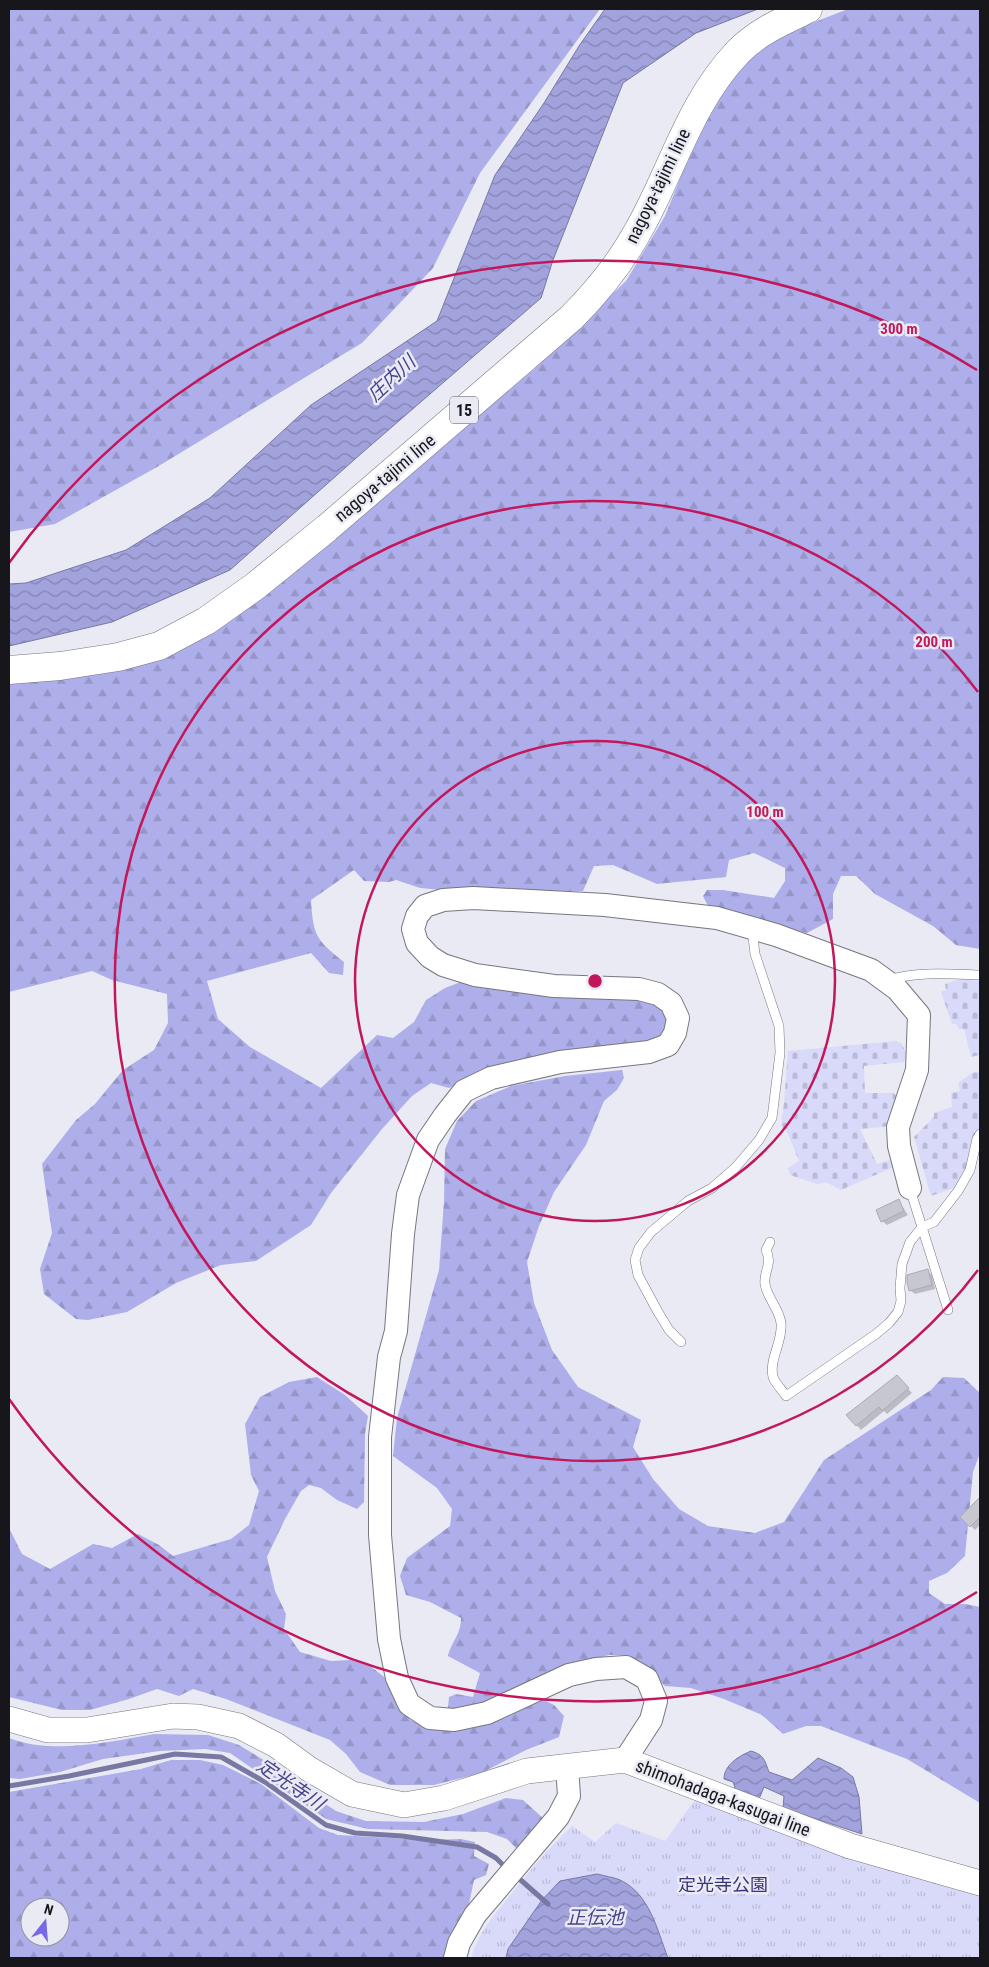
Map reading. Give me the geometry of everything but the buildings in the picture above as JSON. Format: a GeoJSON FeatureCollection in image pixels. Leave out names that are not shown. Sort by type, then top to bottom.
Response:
{"type":"FeatureCollection","features":[{"type":"Feature","properties":{"kind":"main road","name":"nagoya-tajimi line"},"geometry":{"type":"LineString","coordinates":[[9,670],[118,657],[159,646],[206,621],[254,586],[327,528],[571,318],[593,295],[613,271],[638,230],[693,116],[716,78],[738,52],[765,30],[808,9]]}},
{"type":"Feature","properties":{"kind":"main road","name":"shimohadaga-kasugai line"},"geometry":{"type":"LineString","coordinates":[[9,1719],[48,1730],[87,1730],[173,1716],[198,1717],[231,1724],[239,1726],[276,1745],[352,1794],[404,1805],[444,1798],[527,1771],[625,1760],[850,1846],[980,1883]]}},
{"type":"Feature","properties":{"kind":"street"},"geometry":{"type":"LineString","coordinates":[[625,1760],[651,1720],[656,1701],[647,1679],[626,1667],[596,1669],[569,1675],[487,1713],[454,1720],[430,1718],[409,1704],[397,1678],[389,1639],[380,1535],[380,1437],[388,1356],[396,1331],[403,1234],[408,1195],[428,1140],[445,1115],[464,1092],[491,1078],[560,1062],[649,1052],[668,1045],[675,1033],[678,1018],[671,1003],[658,994],[639,989],[554,986],[475,975],[443,965],[430,956],[417,943],[413,929],[417,916],[425,906],[443,900],[473,898],[605,905],[717,918],[752,927],[843,958],[870,970],[897,989],[920,1015],[917,1070],[898,1127],[900,1146],[910,1188]]}},
{"type":"Feature","properties":{"kind":"street"},"geometry":{"type":"LineString","coordinates":[[455,1958],[460,1943],[475,1915],[558,1817],[569,1796],[567,1766]]}},
{"type":"Feature","properties":{"kind":"lane"},"geometry":{"type":"LineString","coordinates":[[681,1342],[669,1330],[658,1312],[638,1275],[635,1260],[639,1248],[651,1232],[688,1201],[712,1188],[736,1167],[759,1140],[772,1118],[780,1053],[779,1026],[755,954],[752,927]]}},
{"type":"Feature","properties":{"kind":"lane"},"geometry":{"type":"LineString","coordinates":[[886,981],[900,977],[924,975],[980,974]]}},
{"type":"Feature","properties":{"kind":"lane"},"geometry":{"type":"LineString","coordinates":[[770,1242],[766,1250],[769,1256],[764,1282],[778,1311],[781,1325],[779,1344],[773,1358],[774,1377],[786,1396],[876,1334],[898,1312],[901,1276],[905,1254],[910,1242],[922,1227],[934,1222],[958,1191],[970,1170],[977,1139],[980,1134]]}},
{"type":"Feature","properties":{"kind":"lane"},"geometry":{"type":"LineString","coordinates":[[910,1188],[948,1310]]}},
{"type":"Feature","properties":{"kind":"green space"},"geometry":{"type":"Polygon","coordinates":[[[9,9],[600,9],[480,173],[433,268],[362,343],[157,467],[55,524],[9,532],[9,9]]]}},
{"type":"Feature","properties":{"kind":"green space"},"geometry":{"type":"Polygon","coordinates":[[[848,9],[980,9],[980,949],[956,945],[933,926],[875,894],[856,876],[841,876],[833,894],[833,919],[807,933],[708,906],[703,896],[707,890],[723,890],[774,898],[785,881],[785,868],[754,853],[729,860],[726,877],[657,884],[613,865],[594,866],[583,891],[442,890],[420,888],[396,880],[389,882],[364,881],[354,870],[311,900],[315,929],[327,948],[344,962],[343,975],[329,973],[311,953],[207,981],[218,1019],[250,1047],[321,1088],[377,1035],[393,1038],[414,1022],[426,1000],[445,988],[466,980],[637,995],[658,1003],[669,1019],[665,1032],[657,1040],[491,1070],[449,1088],[431,1083],[412,1096],[382,1129],[331,1193],[311,1225],[256,1261],[221,1265],[176,1283],[127,1312],[88,1320],[76,1319],[44,1294],[40,1269],[52,1233],[42,1164],[76,1120],[95,1104],[123,1070],[154,1050],[168,1023],[167,994],[112,980],[92,971],[9,992],[9,676],[148,663],[235,615],[533,370],[626,281],[665,216],[703,122],[733,70],[779,36],[848,9]]]}},
{"type":"Feature","properties":{"kind":"green space"},"geometry":{"type":"Polygon","coordinates":[[[967,977],[980,978],[980,1055],[971,1057],[964,1029],[959,1029],[956,1024],[952,1024],[941,992],[946,990],[945,984],[967,977]]]}},
{"type":"Feature","properties":{"kind":"green space"},"geometry":{"type":"Polygon","coordinates":[[[896,1041],[901,1043],[907,1054],[904,1062],[864,1066],[865,1093],[893,1093],[901,1099],[897,1110],[888,1125],[860,1129],[877,1164],[890,1160],[894,1167],[841,1190],[826,1182],[817,1184],[790,1175],[788,1168],[799,1161],[788,1134],[781,1125],[788,1051],[896,1041]]]}},
{"type":"Feature","properties":{"kind":"green space"},"geometry":{"type":"Polygon","coordinates":[[[622,1070],[624,1078],[617,1090],[604,1101],[586,1145],[554,1192],[539,1226],[527,1262],[534,1303],[552,1350],[578,1387],[641,1420],[633,1447],[653,1479],[679,1509],[708,1526],[755,1533],[784,1522],[824,1460],[931,1390],[943,1377],[964,1378],[980,1393],[980,1453],[973,1472],[965,1556],[947,1573],[929,1581],[929,1593],[945,1604],[965,1604],[980,1607],[980,1803],[907,1759],[821,1726],[806,1726],[783,1734],[762,1715],[724,1699],[691,1688],[665,1686],[641,1662],[624,1655],[609,1655],[586,1661],[462,1713],[448,1708],[449,1697],[456,1694],[473,1697],[480,1673],[448,1656],[460,1629],[461,1618],[430,1602],[406,1595],[400,1576],[407,1558],[450,1526],[452,1509],[437,1488],[393,1456],[397,1418],[439,1270],[444,1201],[445,1149],[457,1121],[476,1101],[511,1086],[565,1076],[622,1070]]]}},
{"type":"Feature","properties":{"kind":"green space"},"geometry":{"type":"Polygon","coordinates":[[[980,1071],[980,1127],[974,1138],[966,1169],[954,1188],[931,1196],[914,1137],[934,1117],[934,1113],[952,1107],[951,1093],[960,1091],[958,1083],[972,1073],[980,1071]]]}},
{"type":"Feature","properties":{"kind":"green space"},"geometry":{"type":"Polygon","coordinates":[[[317,1377],[345,1395],[368,1416],[365,1434],[364,1502],[357,1509],[337,1500],[321,1488],[309,1485],[301,1491],[267,1557],[275,1591],[286,1614],[284,1629],[300,1652],[331,1661],[350,1660],[370,1666],[392,1683],[398,1702],[410,1720],[440,1730],[469,1729],[542,1699],[554,1705],[564,1716],[559,1737],[526,1750],[481,1773],[434,1785],[390,1785],[360,1772],[346,1754],[330,1740],[226,1699],[193,1689],[179,1696],[157,1689],[90,1710],[62,1710],[9,1697],[9,1528],[22,1554],[50,1569],[93,1544],[112,1548],[138,1534],[159,1545],[173,1556],[231,1539],[249,1525],[259,1491],[251,1475],[245,1424],[260,1397],[289,1382],[317,1377]]]}},
{"type":"Feature","properties":{"kind":"green space"},"geometry":{"type":"Polygon","coordinates":[[[154,1734],[208,1735],[239,1745],[336,1811],[366,1821],[424,1822],[463,1814],[506,1798],[523,1800],[545,1820],[518,1850],[507,1839],[487,1832],[368,1829],[326,1819],[230,1753],[205,1749],[160,1751],[103,1759],[60,1772],[20,1779],[9,1778],[9,1738],[43,1746],[62,1746],[100,1743],[154,1734]]]}},
{"type":"Feature","properties":{"kind":"green space"},"geometry":{"type":"Polygon","coordinates":[[[171,1760],[200,1760],[223,1765],[261,1784],[319,1828],[338,1835],[427,1840],[461,1839],[475,1842],[474,1856],[489,1864],[486,1875],[474,1880],[469,1904],[470,1912],[447,1958],[9,1958],[9,1792],[141,1769],[171,1760]]]}},
{"type":"Feature","properties":{"kind":"green space","name":"定光寺公園"},"geometry":{"type":"Polygon","coordinates":[[[697,1797],[980,1891],[980,1958],[471,1958],[478,1939],[494,1916],[541,1858],[572,1826],[595,1842],[616,1823],[665,1841],[697,1797]]]}},
{"type":"Feature","properties":{"kind":"water","name":"庄内川"},"geometry":{"type":"Polygon","coordinates":[[[605,9],[758,9],[696,33],[623,83],[553,260],[541,298],[230,570],[112,622],[9,646],[9,584],[26,583],[126,550],[210,498],[311,405],[437,321],[495,175],[605,9]]]}},
{"type":"Feature","properties":{"kind":"water"},"geometry":{"type":"Polygon","coordinates":[[[751,1751],[762,1757],[769,1772],[792,1780],[818,1758],[841,1768],[853,1777],[859,1797],[862,1834],[783,1808],[784,1796],[764,1787],[759,1799],[733,1789],[735,1787],[733,1782],[724,1779],[727,1769],[737,1758],[751,1751]]]}},
{"type":"Feature","properties":{"kind":"water","name":"正伝池"},"geometry":{"type":"Polygon","coordinates":[[[597,1874],[620,1880],[639,1894],[656,1925],[668,1958],[506,1958],[508,1949],[542,1900],[560,1881],[597,1874]]]}},
{"type":"Feature","properties":{"kind":"waterway","name":"定光寺川"},"geometry":{"type":"LineString","coordinates":[[9,1786],[69,1776],[175,1754],[221,1757],[265,1782],[326,1825],[355,1833],[402,1836],[477,1847],[496,1858],[506,1868]]}},
{"type":"Feature","properties":{"kind":"waterway","name":"定光寺川"},"geometry":{"type":"LineString","coordinates":[[515,1875],[548,1904]]}}]}
